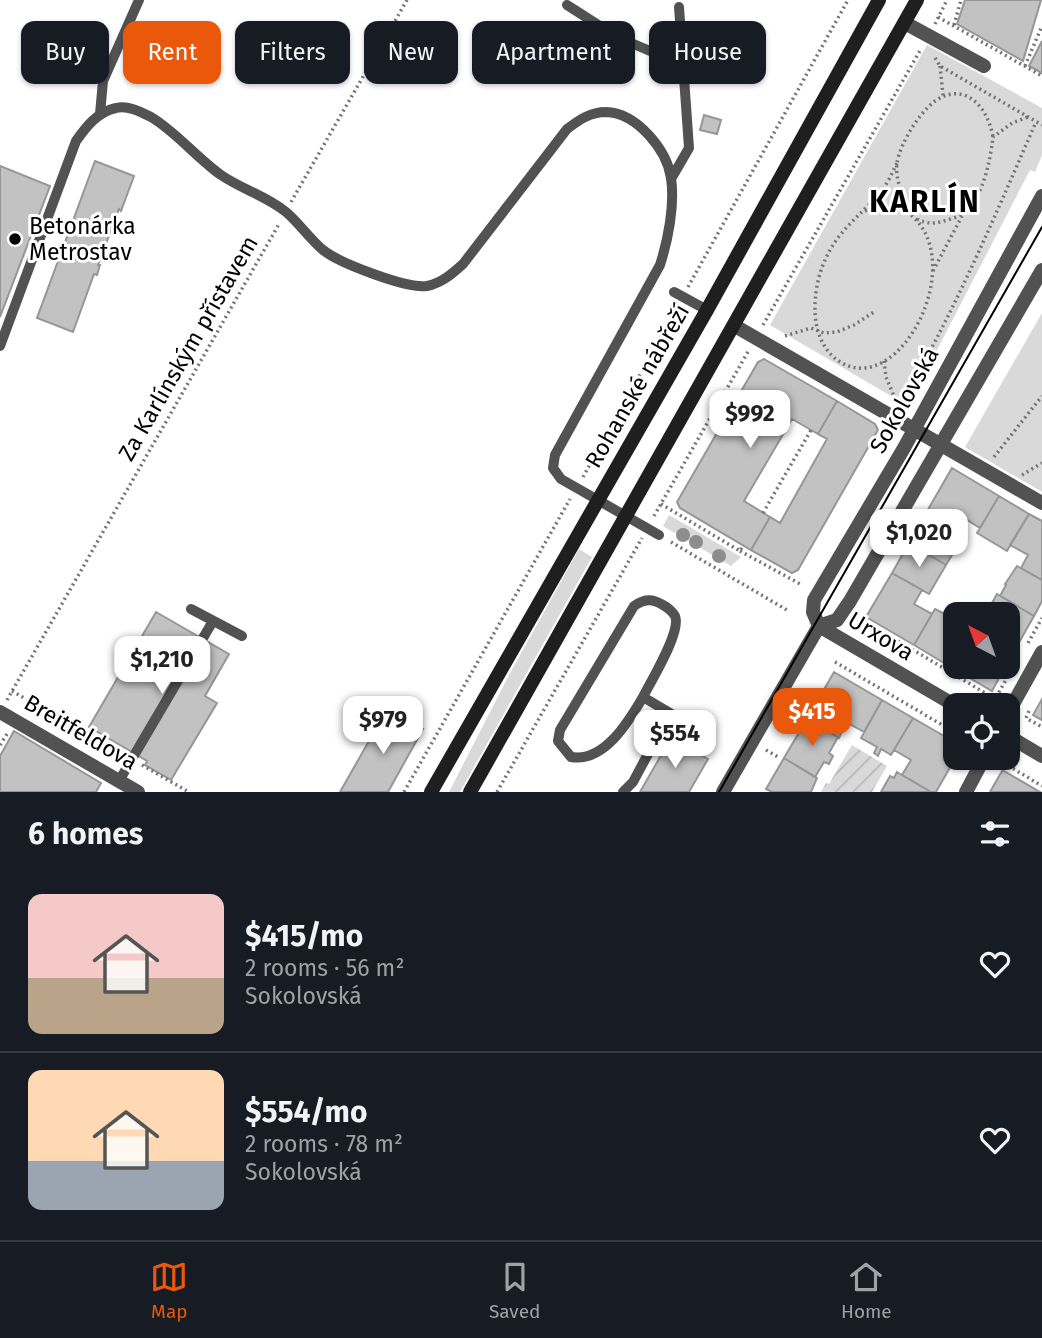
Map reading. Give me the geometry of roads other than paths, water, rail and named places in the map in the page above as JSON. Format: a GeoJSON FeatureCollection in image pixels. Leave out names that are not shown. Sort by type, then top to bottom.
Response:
{"type":"FeatureCollection","features":[{"type":"Feature","properties":{"kind":"main road"},"geometry":{"type":"LineString","coordinates":[[470,792],[918,0]]}},
{"type":"Feature","properties":{"kind":"main road","name":"Rohanské nábřeží"},"geometry":{"type":"LineString","coordinates":[[430,792],[707,310],[874,2]]}},
{"type":"Feature","properties":{"kind":"street"},"geometry":{"type":"LineString","coordinates":[[905,23],[984,66]]}},
{"type":"Feature","properties":{"kind":"street","name":"Sokolovská"},"geometry":{"type":"LineString","coordinates":[[820,626],[813,612],[814,600],[914,428],[1042,196]]}},
{"type":"Feature","properties":{"kind":"street"},"geometry":{"type":"LineString","coordinates":[[723,792],[820,626],[841,615],[1042,270]]}},
{"type":"Feature","properties":{"kind":"street"},"geometry":{"type":"LineString","coordinates":[[734,326],[1042,503]]}},
{"type":"Feature","properties":{"kind":"street","name":"Urxova"},"geometry":{"type":"LineString","coordinates":[[820,626],[943,698]]}},
{"type":"Feature","properties":{"kind":"street"},"geometry":{"type":"LineString","coordinates":[[1019,693],[1042,652]]}},
{"type":"Feature","properties":{"kind":"street","name":"Breitfeldova"},"geometry":{"type":"LineString","coordinates":[[0,712],[138,792]]}},
{"type":"Feature","properties":{"kind":"street"},"geometry":{"type":"LineString","coordinates":[[1020,743],[1042,756]]}},
{"type":"Feature","properties":{"kind":"street"},"geometry":{"type":"LineString","coordinates":[[965,792],[977,770]]}},
{"type":"Feature","properties":{"kind":"lane"},"geometry":{"type":"LineString","coordinates":[[100,114],[103,81],[139,0]]}},
{"type":"Feature","properties":{"kind":"lane"},"geometry":{"type":"LineString","coordinates":[[567,5],[617,37],[649,51]]}},
{"type":"Feature","properties":{"kind":"lane"},"geometry":{"type":"LineString","coordinates":[[679,7],[680,21]]}},
{"type":"Feature","properties":{"kind":"lane"},"geometry":{"type":"LineString","coordinates":[[671,179],[689,148],[684,84]]}},
{"type":"Feature","properties":{"kind":"lane"},"geometry":{"type":"LineString","coordinates":[[0,346],[76,141],[86,126],[100,114],[117,107],[135,109],[154,119],[223,177],[285,212],[326,252],[346,263],[410,285],[428,286],[446,279],[463,264],[567,129],[586,116],[607,112],[627,117],[649,135],[665,158],[671,179],[669,236],[660,265],[555,455],[554,468],[561,479],[659,535]]}},
{"type":"Feature","properties":{"kind":"lane"},"geometry":{"type":"LineString","coordinates":[[678,295],[707,310]]}},
{"type":"Feature","properties":{"kind":"lane"},"geometry":{"type":"LineString","coordinates":[[654,599],[667,607],[675,617],[676,629],[643,697],[619,733],[591,756],[579,759],[571,757],[563,750],[558,741],[560,730],[634,606],[642,600],[654,599]]}},
{"type":"Feature","properties":{"kind":"lane"},"geometry":{"type":"LineString","coordinates":[[191,609],[242,636]]}},
{"type":"Feature","properties":{"kind":"lane"},"geometry":{"type":"LineString","coordinates":[[119,781],[213,621]]}},
{"type":"Feature","properties":{"kind":"lane"},"geometry":{"type":"LineString","coordinates":[[643,697],[699,730]]}},
{"type":"Feature","properties":{"kind":"lane"},"geometry":{"type":"LineString","coordinates":[[623,792],[633,782],[670,713]]}},
{"type":"Feature","properties":{"kind":"tram line"},"geometry":{"type":"LineString","coordinates":[[719,792],[1042,227]]}},
{"type":"Feature","properties":{"kind":"place","name":"Betonárka Metrostav"},"geometry":{"type":"Point","coordinates":[15,239]}},
{"type":"Feature","properties":{"kind":"district","name":"KARLÍN"},"geometry":{"type":"Point","coordinates":[925,202]}}]}
